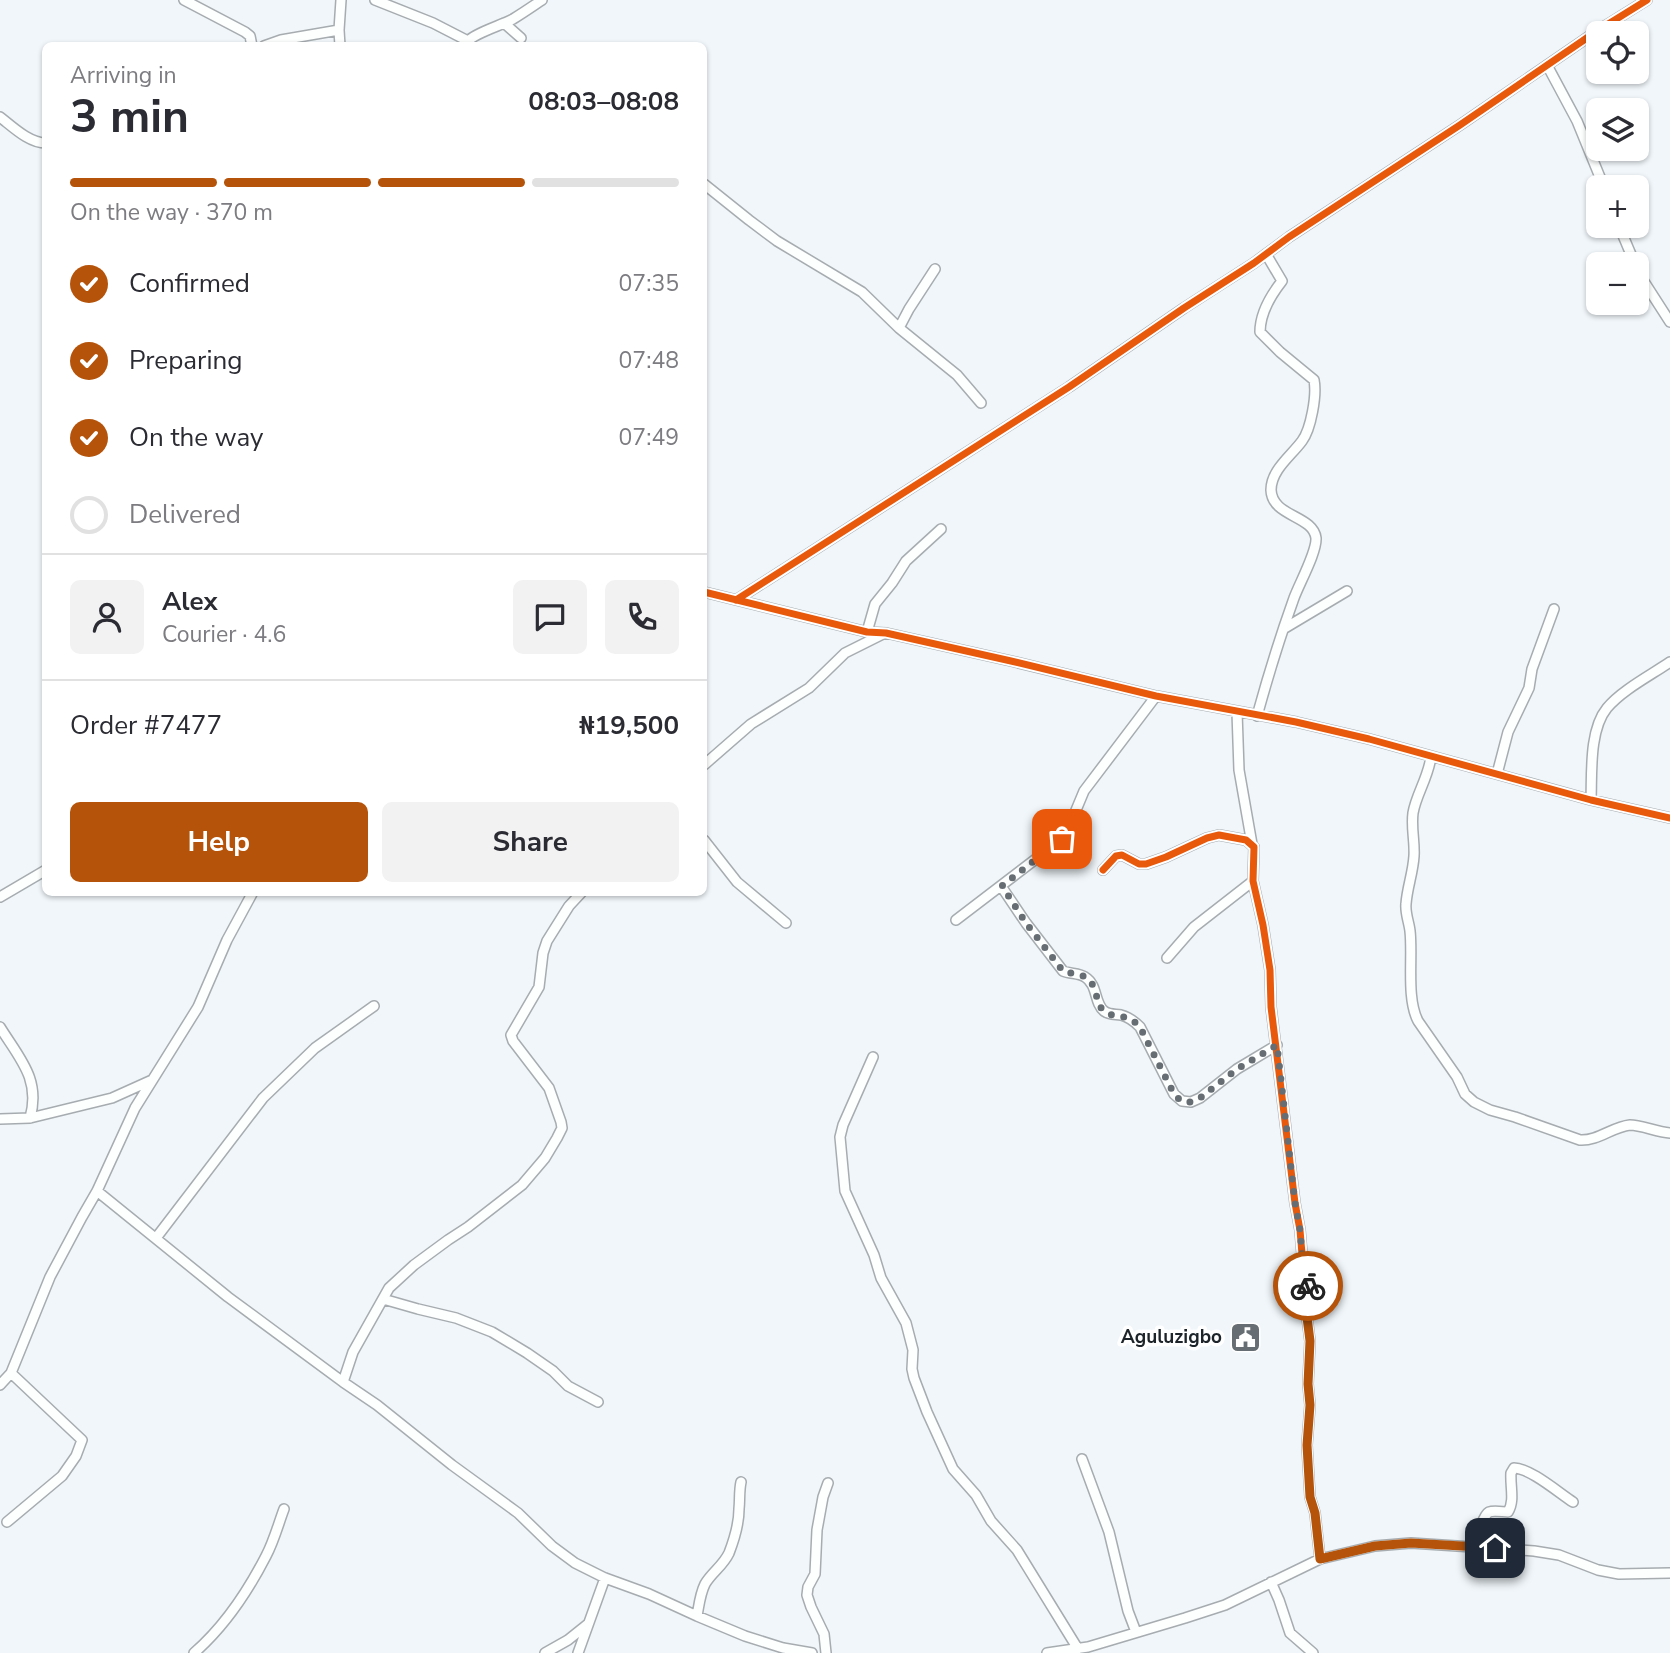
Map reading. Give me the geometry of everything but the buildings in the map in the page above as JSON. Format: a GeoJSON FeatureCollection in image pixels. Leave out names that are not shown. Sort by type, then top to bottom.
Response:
{"type":"FeatureCollection","features":[{"type":"Feature","properties":{"kind":"street"},"geometry":{"type":"LineString","coordinates":[[184,0],[250,36],[251,42]]}},
{"type":"Feature","properties":{"kind":"street"},"geometry":{"type":"LineString","coordinates":[[340,42],[341,0]]}},
{"type":"Feature","properties":{"kind":"street"},"geometry":{"type":"LineString","coordinates":[[374,0],[433,23],[467,42]]}},
{"type":"Feature","properties":{"kind":"street"},"geometry":{"type":"LineString","coordinates":[[469,42],[472,36],[504,23],[542,0]]}},
{"type":"Feature","properties":{"kind":"street"},"geometry":{"type":"LineString","coordinates":[[736,600],[1069,387],[1647,0]]}},
{"type":"Feature","properties":{"kind":"street"},"geometry":{"type":"LineString","coordinates":[[504,23],[521,38]]}},
{"type":"Feature","properties":{"kind":"street"},"geometry":{"type":"LineString","coordinates":[[275,42],[339,30]]}},
{"type":"Feature","properties":{"kind":"street"},"geometry":{"type":"LineString","coordinates":[[1547,65],[1577,121],[1599,175]]}},
{"type":"Feature","properties":{"kind":"street"},"geometry":{"type":"LineString","coordinates":[[0,117],[31,139],[42,143]]}},
{"type":"Feature","properties":{"kind":"street"},"geometry":{"type":"LineString","coordinates":[[707,186],[777,241],[862,292],[899,328],[957,374],[981,404]]}},
{"type":"Feature","properties":{"kind":"street"},"geometry":{"type":"LineString","coordinates":[[1257,716],[1274,656],[1315,547],[1316,536],[1309,525],[1276,505],[1271,491],[1275,475],[1307,433],[1316,390],[1314,380],[1260,332],[1260,322],[1272,294],[1282,281],[1266,254]]}},
{"type":"Feature","properties":{"kind":"street"},"geometry":{"type":"LineString","coordinates":[[899,328],[935,269]]}},
{"type":"Feature","properties":{"kind":"street"},"geometry":{"type":"LineString","coordinates":[[1649,289],[1670,322]]}},
{"type":"Feature","properties":{"kind":"street"},"geometry":{"type":"LineString","coordinates":[[867,632],[875,604],[906,561],[941,529]]}},
{"type":"Feature","properties":{"kind":"street"},"geometry":{"type":"LineString","coordinates":[[1285,628],[1347,591]]}},
{"type":"Feature","properties":{"kind":"street"},"geometry":{"type":"LineString","coordinates":[[707,593],[867,632],[886,633],[1156,696],[1345,733],[1591,800],[1670,818]]}},
{"type":"Feature","properties":{"kind":"street"},"geometry":{"type":"LineString","coordinates":[[1497,774],[1508,732],[1529,688],[1532,669],[1555,609]]}},
{"type":"Feature","properties":{"kind":"street"},"geometry":{"type":"LineString","coordinates":[[707,762],[751,724],[809,688],[845,653],[886,633]]}},
{"type":"Feature","properties":{"kind":"street"},"geometry":{"type":"LineString","coordinates":[[1591,800],[1593,756],[1599,720],[1621,695],[1670,662]]}},
{"type":"Feature","properties":{"kind":"street"},"geometry":{"type":"LineString","coordinates":[[956,920],[1062,839],[1084,791],[1156,696]]}},
{"type":"Feature","properties":{"kind":"street"},"geometry":{"type":"LineString","coordinates":[[1237,712],[1239,770],[1254,847],[1253,881],[1270,970],[1271,1007],[1303,1266],[1308,1285],[1310,1405],[1307,1445],[1310,1497],[1315,1513],[1320,1559]]}},
{"type":"Feature","properties":{"kind":"street"},"geometry":{"type":"LineString","coordinates":[[1431,757],[1413,815],[1413,869],[1406,900],[1412,998],[1414,1014],[1418,1021],[1465,1094],[1482,1107],[1580,1140],[1590,1140],[1630,1125],[1670,1133]]}},
{"type":"Feature","properties":{"kind":"street"},"geometry":{"type":"LineString","coordinates":[[1103,870],[1116,856],[1122,855],[1139,864],[1146,864],[1219,835],[1246,840],[1252,844]]}},
{"type":"Feature","properties":{"kind":"street"},"geometry":{"type":"LineString","coordinates":[[707,843],[737,882],[786,923]]}},
{"type":"Feature","properties":{"kind":"street"},"geometry":{"type":"LineString","coordinates":[[0,897],[42,872]]}},
{"type":"Feature","properties":{"kind":"street"},"geometry":{"type":"LineString","coordinates":[[1167,958],[1194,927],[1253,881]]}},
{"type":"Feature","properties":{"kind":"street"},"geometry":{"type":"LineString","coordinates":[[1002,886],[1063,971],[1084,976],[1092,984],[1103,1010],[1128,1017],[1140,1027],[1174,1094],[1181,1101],[1191,1102],[1200,1098],[1237,1069],[1277,1045]]}},
{"type":"Feature","properties":{"kind":"street"},"geometry":{"type":"LineString","coordinates":[[0,1385],[11,1373],[50,1277],[97,1191],[135,1108],[198,1007],[232,930],[251,896]]}},
{"type":"Feature","properties":{"kind":"street"},"geometry":{"type":"LineString","coordinates":[[343,1382],[353,1352],[389,1288],[414,1265],[522,1185],[545,1158],[562,1128],[549,1088],[511,1035],[539,986],[547,941],[578,896]]}},
{"type":"Feature","properties":{"kind":"street"},"geometry":{"type":"LineString","coordinates":[[156,1238],[263,1097],[315,1048],[374,1006]]}},
{"type":"Feature","properties":{"kind":"street"},"geometry":{"type":"LineString","coordinates":[[0,1027],[22,1059],[30,1081],[34,1104],[30,1118]]}},
{"type":"Feature","properties":{"kind":"street"},"geometry":{"type":"LineString","coordinates":[[873,1057],[840,1137],[845,1191],[874,1255],[881,1278],[906,1323],[913,1350],[914,1378],[953,1469],[976,1495],[991,1521],[1017,1550],[1086,1649]]}},
{"type":"Feature","properties":{"kind":"street"},"geometry":{"type":"LineString","coordinates":[[0,1119],[30,1118],[112,1098],[154,1079]]}},
{"type":"Feature","properties":{"kind":"street"},"geometry":{"type":"LineString","coordinates":[[97,1191],[228,1297],[377,1405],[518,1513],[552,1546],[575,1563],[745,1636],[783,1648],[812,1653]]}},
{"type":"Feature","properties":{"kind":"street"},"geometry":{"type":"LineString","coordinates":[[383,1299],[456,1318],[492,1332],[553,1371],[568,1386],[598,1402]]}},
{"type":"Feature","properties":{"kind":"street"},"geometry":{"type":"LineString","coordinates":[[7,1522],[62,1476],[76,1456],[82,1440],[11,1373]]}},
{"type":"Feature","properties":{"kind":"street"},"geometry":{"type":"LineString","coordinates":[[1082,1459],[1103,1512],[1128,1611],[1136,1632]]}},
{"type":"Feature","properties":{"kind":"street"},"geometry":{"type":"LineString","coordinates":[[1476,1546],[1486,1514],[1491,1511],[1508,1512],[1511,1509],[1511,1473],[1514,1468],[1518,1467],[1529,1473],[1573,1502]]}},
{"type":"Feature","properties":{"kind":"street"},"geometry":{"type":"LineString","coordinates":[[697,1616],[705,1583],[724,1563],[733,1542],[740,1508],[738,1497],[741,1482]]}},
{"type":"Feature","properties":{"kind":"street"},"geometry":{"type":"LineString","coordinates":[[826,1653],[824,1634],[807,1595],[815,1574],[817,1530],[828,1483]]}},
{"type":"Feature","properties":{"kind":"street"},"geometry":{"type":"LineString","coordinates":[[194,1653],[210,1639],[241,1598],[267,1554],[284,1509]]}},
{"type":"Feature","properties":{"kind":"street"},"geometry":{"type":"LineString","coordinates":[[1047,1653],[1086,1649],[1225,1605],[1320,1559],[1375,1546],[1411,1543],[1534,1551],[1559,1555],[1598,1570],[1619,1574],[1670,1573]]}},
{"type":"Feature","properties":{"kind":"street"},"geometry":{"type":"LineString","coordinates":[[578,1653],[606,1578]]}},
{"type":"Feature","properties":{"kind":"street"},"geometry":{"type":"LineString","coordinates":[[1270,1582],[1290,1633],[1313,1653]]}},
{"type":"Feature","properties":{"kind":"street"},"geometry":{"type":"LineString","coordinates":[[545,1653],[590,1623]]}},
{"type":"Feature","properties":{"kind":"cycle path"},"geometry":{"type":"LineString","coordinates":[[736,600],[1069,387],[1289,237],[1647,0]]}},
{"type":"Feature","properties":{"kind":"cycle path"},"geometry":{"type":"LineString","coordinates":[[707,593],[867,632],[886,633],[1156,696],[1296,722],[1369,739],[1591,800],[1670,818]]}},
{"type":"Feature","properties":{"kind":"cycle path"},"geometry":{"type":"LineString","coordinates":[[1103,870],[1116,856],[1122,855],[1139,864],[1146,864],[1219,835],[1246,840],[1254,847],[1253,881],[1270,970],[1271,1007],[1303,1266],[1308,1285],[1310,1405],[1307,1445],[1310,1497],[1315,1513],[1320,1559]]}},
{"type":"Feature","properties":{"kind":"way so far"},"geometry":{"type":"LineString","coordinates":[[1062,839],[1002,886],[1063,971],[1084,976],[1092,984],[1103,1010],[1128,1017],[1140,1027],[1174,1094],[1181,1101],[1191,1102],[1200,1098],[1237,1069],[1277,1045],[1303,1266],[1308,1286]]}},
{"type":"Feature","properties":{"kind":"place","name":"Aguluzigbo"},"geometry":{"type":"Point","coordinates":[1245,1337]}},
{"type":"Feature","properties":{"kind":"route"},"geometry":{"type":"LineString","coordinates":[[1308,1286],[1310,1405],[1307,1445],[1310,1497],[1315,1513],[1320,1559],[1375,1546],[1411,1543],[1495,1548]]}}]}
